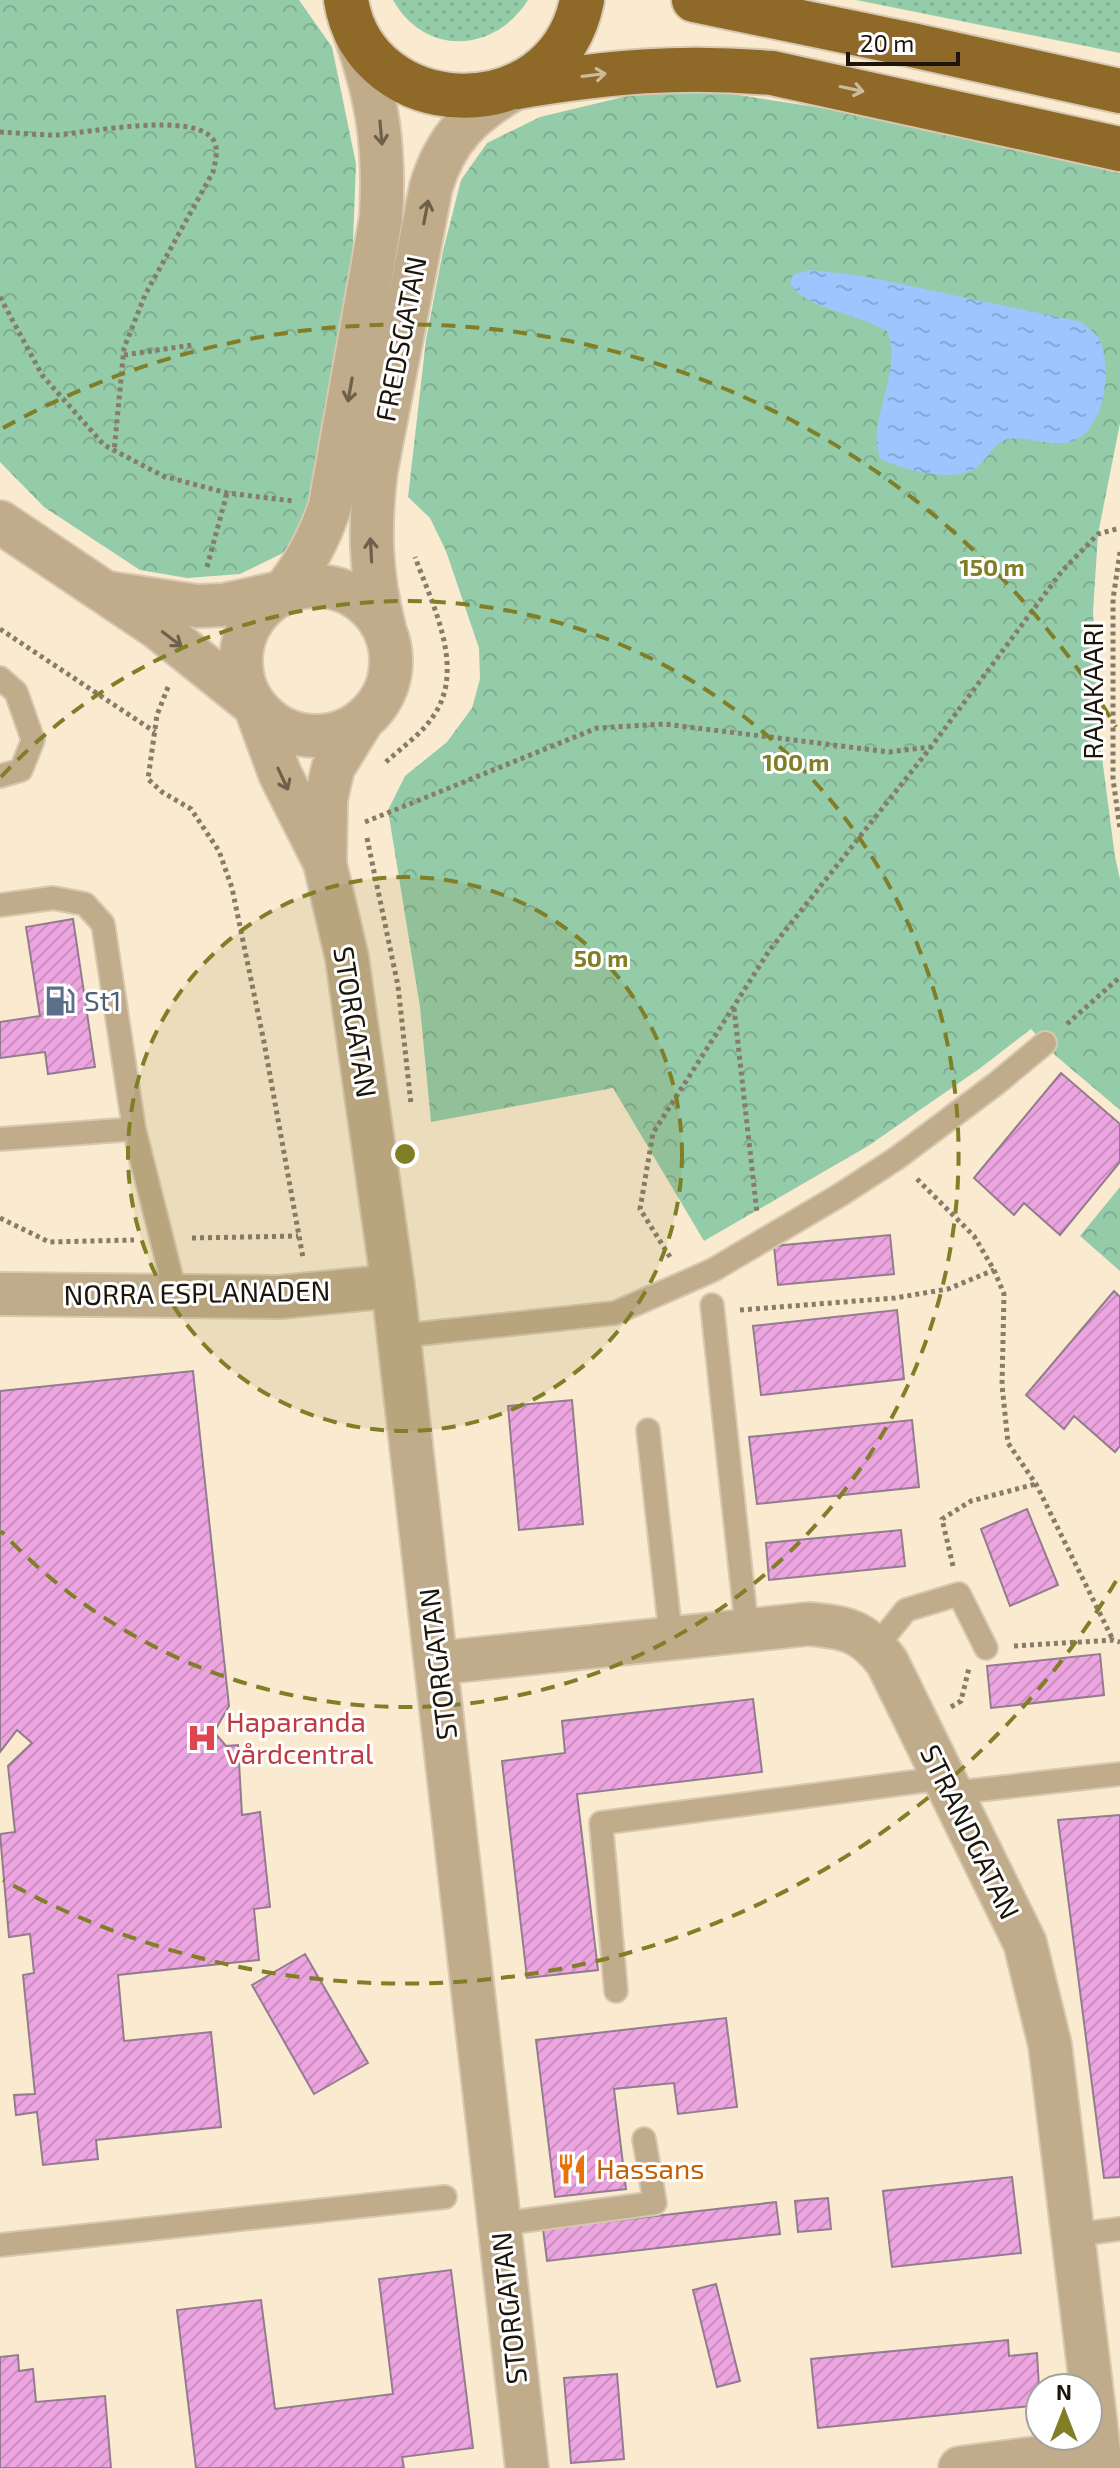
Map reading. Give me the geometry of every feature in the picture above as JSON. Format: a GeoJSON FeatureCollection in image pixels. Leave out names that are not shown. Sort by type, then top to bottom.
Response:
{"type":"FeatureCollection","features":[{"type":"Feature","properties":{"kind":"highway"},"geometry":{"type":"LineString","coordinates":[[517,87],[554,59],[567,41],[582,0]]}},
{"type":"Feature","properties":{"kind":"highway"},"geometry":{"type":"LineString","coordinates":[[694,0],[1120,91]]}},
{"type":"Feature","properties":{"kind":"highway"},"geometry":{"type":"LineString","coordinates":[[345,10],[368,50],[389,70],[427,90],[470,96],[594,74],[666,68],[718,68],[772,73],[1120,149]]}},
{"type":"Feature","properties":{"kind":"street","name":"FREDSGATAN"},"geometry":{"type":"LineString","coordinates":[[283,592],[312,552],[330,506],[381,218],[384,171],[380,123],[370,76],[345,10]]}},
{"type":"Feature","properties":{"kind":"street","name":"FREDSGATAN"},"geometry":{"type":"LineString","coordinates":[[384,627],[371,563],[371,514],[376,471],[431,187],[443,155],[462,127],[487,104],[517,87]]}},
{"type":"Feature","properties":{"kind":"street"},"geometry":{"type":"LineString","coordinates":[[0,522],[109,593],[183,647],[277,726],[305,736],[335,734],[362,721]]}},
{"type":"Feature","properties":{"kind":"street"},"geometry":{"type":"LineString","coordinates":[[109,593],[197,606],[224,605],[311,585],[341,589],[366,604],[384,627]]}},
{"type":"Feature","properties":{"kind":"street","name":"STORGATAN"},"geometry":{"type":"LineString","coordinates":[[283,592],[259,610],[251,622],[241,650],[243,680],[280,774],[325,864],[347,958],[393,1286],[438,1663],[527,2468]]}},
{"type":"Feature","properties":{"kind":"street","name":"STORGATAN"},"geometry":{"type":"LineString","coordinates":[[325,864],[326,799],[333,768],[388,686],[392,656],[384,627]]}},
{"type":"Feature","properties":{"kind":"street","name":"NORRA ESPLANADEN"},"geometry":{"type":"LineString","coordinates":[[0,1294],[280,1297],[393,1286]]}},
{"type":"Feature","properties":{"kind":"street","name":"STRANDGATAN"},"geometry":{"type":"LineString","coordinates":[[438,1663],[808,1624],[845,1627],[876,1647],[887,1662],[1025,1943],[1050,2045],[1100,2459]]}},
{"type":"Feature","properties":{"kind":"street"},"geometry":{"type":"LineString","coordinates":[[960,2468],[1100,2459]]}},
{"type":"Feature","properties":{"kind":"lane"},"geometry":{"type":"LineString","coordinates":[[0,678],[16,692],[33,740],[21,770],[0,776]]}},
{"type":"Feature","properties":{"kind":"lane"},"geometry":{"type":"LineString","coordinates":[[0,905],[53,898],[75,902],[85,904],[103,924],[134,1129],[176,1296]]}},
{"type":"Feature","properties":{"kind":"lane"},"geometry":{"type":"LineString","coordinates":[[399,1336],[615,1313],[713,1270],[897,1158],[1045,1043]]}},
{"type":"Feature","properties":{"kind":"lane"},"geometry":{"type":"LineString","coordinates":[[0,1139],[134,1129]]}},
{"type":"Feature","properties":{"kind":"lane"},"geometry":{"type":"LineString","coordinates":[[712,1308],[747,1630]]}},
{"type":"Feature","properties":{"kind":"lane"},"geometry":{"type":"LineString","coordinates":[[648,1430],[671,1638]]}},
{"type":"Feature","properties":{"kind":"lane"},"geometry":{"type":"LineString","coordinates":[[876,1647],[906,1610],[959,1594],[986,1648]]}},
{"type":"Feature","properties":{"kind":"lane"},"geometry":{"type":"LineString","coordinates":[[616,1991],[601,1823],[948,1786],[1120,1774]]}},
{"type":"Feature","properties":{"kind":"lane"},"geometry":{"type":"LineString","coordinates":[[500,2224],[655,2203],[644,2139]]}},
{"type":"Feature","properties":{"kind":"lane"},"geometry":{"type":"LineString","coordinates":[[0,2245],[445,2197]]}},
{"type":"Feature","properties":{"kind":"lane"},"geometry":{"type":"LineString","coordinates":[[1073,2235],[1120,2229]]}},
{"type":"Feature","properties":{"kind":"path"},"geometry":{"type":"LineString","coordinates":[[0,132],[55,135],[150,124],[184,126],[205,133],[213,140],[216,153],[213,172],[145,295],[124,348],[114,452]]}},
{"type":"Feature","properties":{"kind":"path"},"geometry":{"type":"LineString","coordinates":[[124,355],[192,345]]}},
{"type":"Feature","properties":{"kind":"path"},"geometry":{"type":"LineString","coordinates":[[197,606],[227,493]]}},
{"type":"Feature","properties":{"kind":"path"},"geometry":{"type":"LineString","coordinates":[[686,1282],[640,1209],[653,1133],[769,951],[931,747],[1062,571],[1098,534],[1120,528]]}},
{"type":"Feature","properties":{"kind":"path","name":"RAJAKAARI"},"geometry":{"type":"LineString","coordinates":[[1120,552],[1113,599],[1113,779],[1120,829]]}},
{"type":"Feature","properties":{"kind":"path"},"geometry":{"type":"LineString","coordinates":[[0,629],[155,732]]}},
{"type":"Feature","properties":{"kind":"path"},"geometry":{"type":"LineString","coordinates":[[183,647],[157,715],[148,779],[162,792],[191,809],[219,851],[232,888],[310,1294]]}},
{"type":"Feature","properties":{"kind":"path"},"geometry":{"type":"LineString","coordinates":[[364,823],[597,728],[665,724],[889,752],[931,747]]}},
{"type":"Feature","properties":{"kind":"path"},"geometry":{"type":"LineString","coordinates":[[1045,1043],[1120,977]]}},
{"type":"Feature","properties":{"kind":"path"},"geometry":{"type":"LineString","coordinates":[[734,1007],[760,1241]]}},
{"type":"Feature","properties":{"kind":"path"},"geometry":{"type":"LineString","coordinates":[[897,1158],[974,1236],[994,1270],[1004,1294],[1002,1385],[1008,1443],[1036,1484],[1113,1640]]}},
{"type":"Feature","properties":{"kind":"path"},"geometry":{"type":"LineString","coordinates":[[712,1308],[895,1298],[948,1289],[994,1270]]}},
{"type":"Feature","properties":{"kind":"path"},"geometry":{"type":"LineString","coordinates":[[959,1594],[942,1519],[971,1501],[1036,1484]]}},
{"type":"Feature","properties":{"kind":"green space"},"geometry":{"type":"Polygon","coordinates":[[[0,0],[299,0],[332,47],[356,164],[351,292],[312,514],[285,552],[240,574],[187,578],[140,570],[44,507],[0,462],[0,0]]]}},
{"type":"Feature","properties":{"kind":"green space"},"geometry":{"type":"Polygon","coordinates":[[[393,0],[528,0],[514,18],[497,30],[479,38],[460,41],[441,39],[423,32],[407,19],[393,0]]]}},
{"type":"Feature","properties":{"kind":"green space"},"geometry":{"type":"Polygon","coordinates":[[[856,0],[1120,0],[1120,53],[856,0]]]}},
{"type":"Feature","properties":{"kind":"green space"},"geometry":{"type":"Polygon","coordinates":[[[644,92],[719,92],[835,110],[1120,171],[1120,423],[1098,534],[1093,612],[1100,742],[1120,879],[1120,1110],[1056,1056],[1031,1029],[868,1146],[704,1241],[613,1088],[431,1122],[420,1007],[388,810],[405,776],[447,742],[472,708],[480,679],[479,648],[446,551],[430,518],[408,497],[426,340],[443,251],[461,180],[487,143],[540,117],[644,92]]]}},
{"type":"Feature","properties":{"kind":"green space"},"geometry":{"type":"Polygon","coordinates":[[[1120,1187],[1120,1271],[1080,1236],[1120,1187]]]}},
{"type":"Feature","properties":{"kind":"water"},"geometry":{"type":"Polygon","coordinates":[[[810,270],[863,276],[1081,322],[1097,336],[1103,351],[1105,382],[1098,413],[1082,436],[1070,442],[1008,439],[967,472],[929,474],[881,459],[877,432],[891,364],[888,332],[820,305],[797,292],[790,283],[793,275],[810,270]]]}},
{"type":"Feature","properties":{"kind":"building"},"geometry":{"type":"Polygon","coordinates":[[[73,919],[95,1067],[48,1074],[45,1052],[0,1058],[0,1022],[40,1016],[26,927],[73,919]]]}},
{"type":"Feature","properties":{"kind":"building"},"geometry":{"type":"Polygon","coordinates":[[[1061,1073],[1120,1124],[1120,1162],[1060,1235],[1024,1203],[1014,1215],[974,1178],[1061,1073]]]}},
{"type":"Feature","properties":{"kind":"building"},"geometry":{"type":"Polygon","coordinates":[[[890,1235],[894,1274],[778,1285],[774,1246],[890,1235]]]}},
{"type":"Feature","properties":{"kind":"building"},"geometry":{"type":"Polygon","coordinates":[[[1114,1291],[1120,1297],[1120,1446],[1115,1452],[1074,1416],[1064,1429],[1026,1395],[1114,1291]]]}},
{"type":"Feature","properties":{"kind":"building"},"geometry":{"type":"Polygon","coordinates":[[[897,1310],[904,1379],[761,1395],[753,1326],[897,1310]]]}},
{"type":"Feature","properties":{"kind":"building"},"geometry":{"type":"Polygon","coordinates":[[[193,1371],[229,1706],[214,1732],[226,1746],[238,1745],[242,1815],[260,1812],[270,1907],[254,1909],[259,1960],[118,1975],[124,2041],[211,2032],[221,2127],[96,2140],[98,2159],[43,2165],[37,2112],[16,2115],[14,2095],[35,2094],[23,1975],[34,1973],[30,1934],[9,1937],[0,1834],[15,1832],[8,1766],[32,1743],[17,1730],[0,1752],[0,1391],[193,1371]]]}},
{"type":"Feature","properties":{"kind":"building"},"geometry":{"type":"Polygon","coordinates":[[[572,1400],[583,1524],[519,1530],[508,1406],[572,1400]]]}},
{"type":"Feature","properties":{"kind":"building"},"geometry":{"type":"Polygon","coordinates":[[[912,1420],[919,1487],[757,1504],[749,1437],[912,1420]]]}},
{"type":"Feature","properties":{"kind":"building"},"geometry":{"type":"Polygon","coordinates":[[[1027,1509],[1058,1585],[1010,1606],[981,1529],[1027,1509]]]}},
{"type":"Feature","properties":{"kind":"building"},"geometry":{"type":"Polygon","coordinates":[[[901,1530],[905,1566],[769,1580],[766,1543],[901,1530]]]}},
{"type":"Feature","properties":{"kind":"building"},"geometry":{"type":"Polygon","coordinates":[[[1100,1654],[1104,1695],[991,1708],[987,1666],[1100,1654]]]}},
{"type":"Feature","properties":{"kind":"building"},"geometry":{"type":"Polygon","coordinates":[[[753,1699],[762,1772],[577,1794],[598,1970],[527,1978],[502,1761],[565,1753],[562,1721],[753,1699]]]}},
{"type":"Feature","properties":{"kind":"building"},"geometry":{"type":"Polygon","coordinates":[[[1120,1815],[1120,2177],[1104,2178],[1058,1820],[1120,1815]]]}},
{"type":"Feature","properties":{"kind":"building"},"geometry":{"type":"Polygon","coordinates":[[[305,1954],[368,2063],[314,2094],[252,1985],[305,1954]]]}},
{"type":"Feature","properties":{"kind":"building"},"geometry":{"type":"Polygon","coordinates":[[[726,2018],[737,2107],[678,2114],[674,2083],[614,2089],[626,2189],[555,2197],[536,2040],[726,2018]]]}},
{"type":"Feature","properties":{"kind":"building"},"geometry":{"type":"Polygon","coordinates":[[[1012,2177],[1021,2253],[892,2267],[883,2191],[1012,2177]]]}},
{"type":"Feature","properties":{"kind":"building"},"geometry":{"type":"Polygon","coordinates":[[[828,2198],[831,2229],[798,2232],[795,2201],[828,2198]]]}},
{"type":"Feature","properties":{"kind":"building"},"geometry":{"type":"Polygon","coordinates":[[[776,2202],[780,2234],[547,2261],[543,2229],[776,2202]]]}},
{"type":"Feature","properties":{"kind":"building"},"geometry":{"type":"Polygon","coordinates":[[[451,2270],[473,2448],[402,2457],[404,2468],[196,2468],[177,2310],[261,2300],[275,2409],[393,2394],[379,2279],[451,2270]]]}},
{"type":"Feature","properties":{"kind":"building"},"geometry":{"type":"Polygon","coordinates":[[[716,2284],[740,2381],[717,2387],[693,2290],[716,2284]]]}},
{"type":"Feature","properties":{"kind":"building"},"geometry":{"type":"Polygon","coordinates":[[[1008,2340],[1009,2356],[1037,2353],[1038,2372],[1024,2372],[1024,2407],[818,2428],[811,2359],[1008,2340]]]}},
{"type":"Feature","properties":{"kind":"building"},"geometry":{"type":"Polygon","coordinates":[[[18,2355],[19,2371],[33,2369],[36,2402],[105,2396],[111,2468],[0,2468],[0,2357],[18,2355]]]}},
{"type":"Feature","properties":{"kind":"building"},"geometry":{"type":"Polygon","coordinates":[[[617,2374],[624,2459],[571,2463],[564,2378],[617,2374]]]}},
{"type":"Feature","properties":{"kind":"place","name":"St1"},"geometry":{"type":"Point","coordinates":[60,1001]}},
{"type":"Feature","properties":{"kind":"place","name":"Haparanda vårdcentral"},"geometry":{"type":"Point","coordinates":[202,1738]}},
{"type":"Feature","properties":{"kind":"place","name":"Hassans"},"geometry":{"type":"Point","coordinates":[572,2169]}}]}
